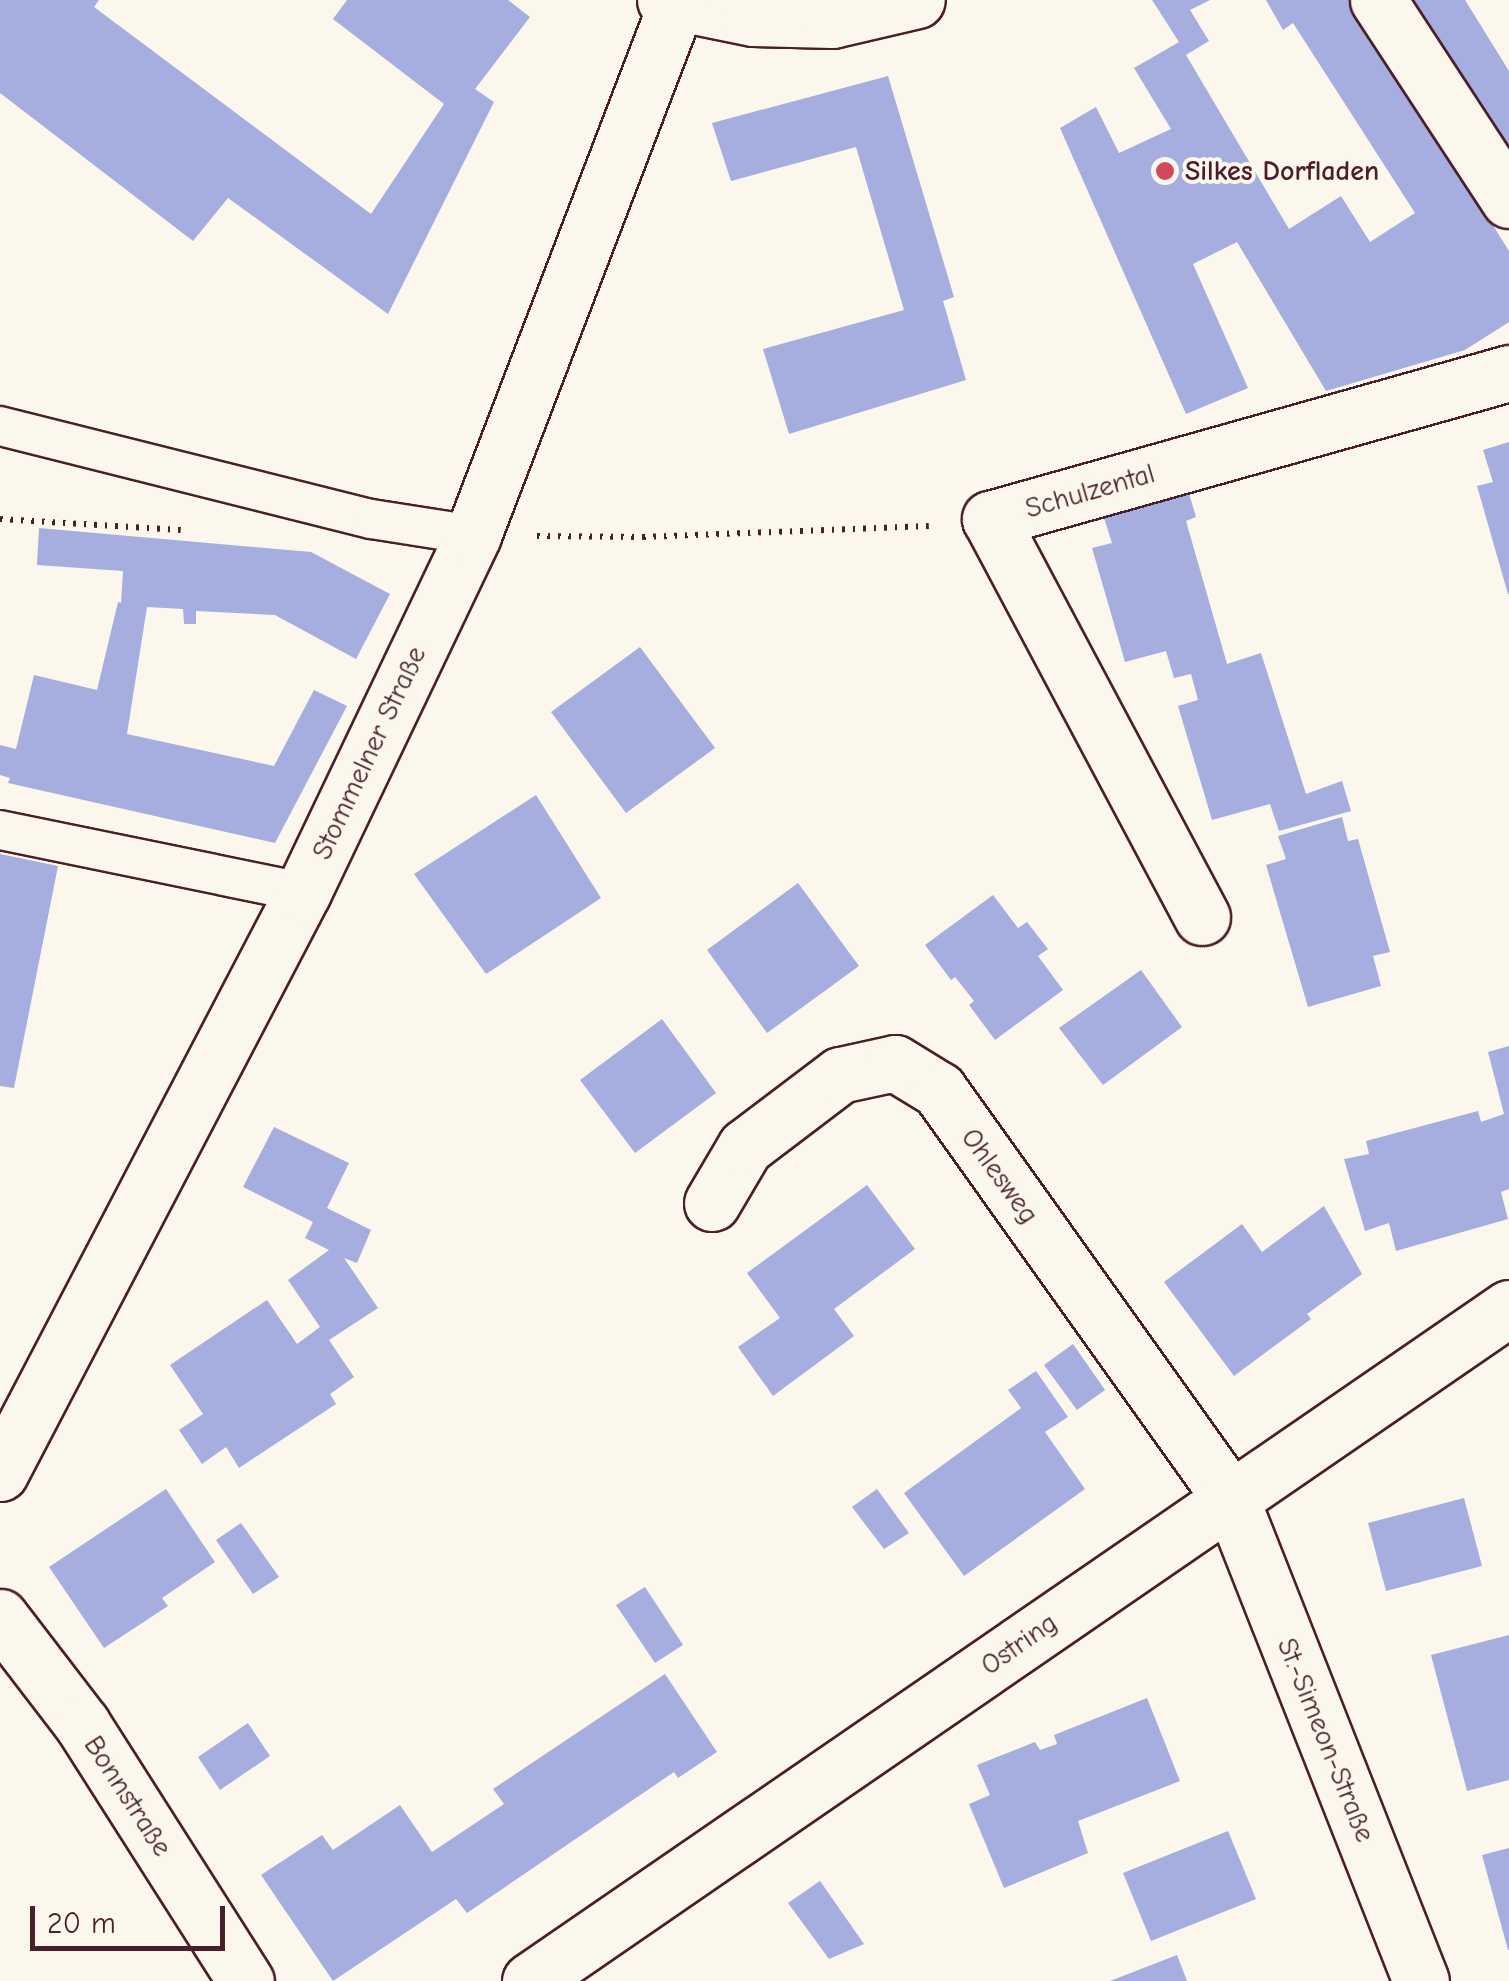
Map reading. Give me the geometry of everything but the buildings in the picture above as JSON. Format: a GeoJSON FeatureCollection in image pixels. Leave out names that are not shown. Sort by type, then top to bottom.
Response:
{"type":"FeatureCollection","features":[{"type":"Feature","properties":{"kind":"street"},"geometry":{"type":"LineString","coordinates":[[674,2],[754,18],[832,20],[916,0]]}},
{"type":"Feature","properties":{"kind":"street"},"geometry":{"type":"LineString","coordinates":[[1378,0],[1509,200]]}},
{"type":"Feature","properties":{"kind":"street","name":"Stommelner Straße"},"geometry":{"type":"LineString","coordinates":[[0,1473],[304,892],[473,535],[674,2]]}},
{"type":"Feature","properties":{"kind":"street","name":"Schulzental"},"geometry":{"type":"LineString","coordinates":[[1202,917],[990,519],[1509,374]]}},
{"type":"Feature","properties":{"kind":"street","name":"Ohlesweg"},"geometry":{"type":"LineString","coordinates":[[712,1203],[745,1147],[840,1076],[895,1063],[939,1090],[1230,1499]]}},
{"type":"Feature","properties":{"kind":"street","name":"Ostring"},"geometry":{"type":"LineString","coordinates":[[530,1981],[1509,1308]]}},
{"type":"Feature","properties":{"kind":"street","name":"St.-Simeon-Straße"},"geometry":{"type":"LineString","coordinates":[[1230,1499],[1420,1981]]}},
{"type":"Feature","properties":{"kind":"street","name":"Bonnstraße"},"geometry":{"type":"LineString","coordinates":[[0,1617],[82,1724],[246,1981]]}},
{"type":"Feature","properties":{"kind":"lane"},"geometry":{"type":"LineString","coordinates":[[0,426],[371,519],[473,535]]}},
{"type":"Feature","properties":{"kind":"lane"},"geometry":{"type":"LineString","coordinates":[[0,830],[304,892]]}},
{"type":"Feature","properties":{"kind":"path"},"geometry":{"type":"LineString","coordinates":[[473,535],[642,537],[948,526],[990,519]]}},
{"type":"Feature","properties":{"kind":"place","name":"Silkes Dorfladen"},"geometry":{"type":"Point","coordinates":[1165,171]}}]}
